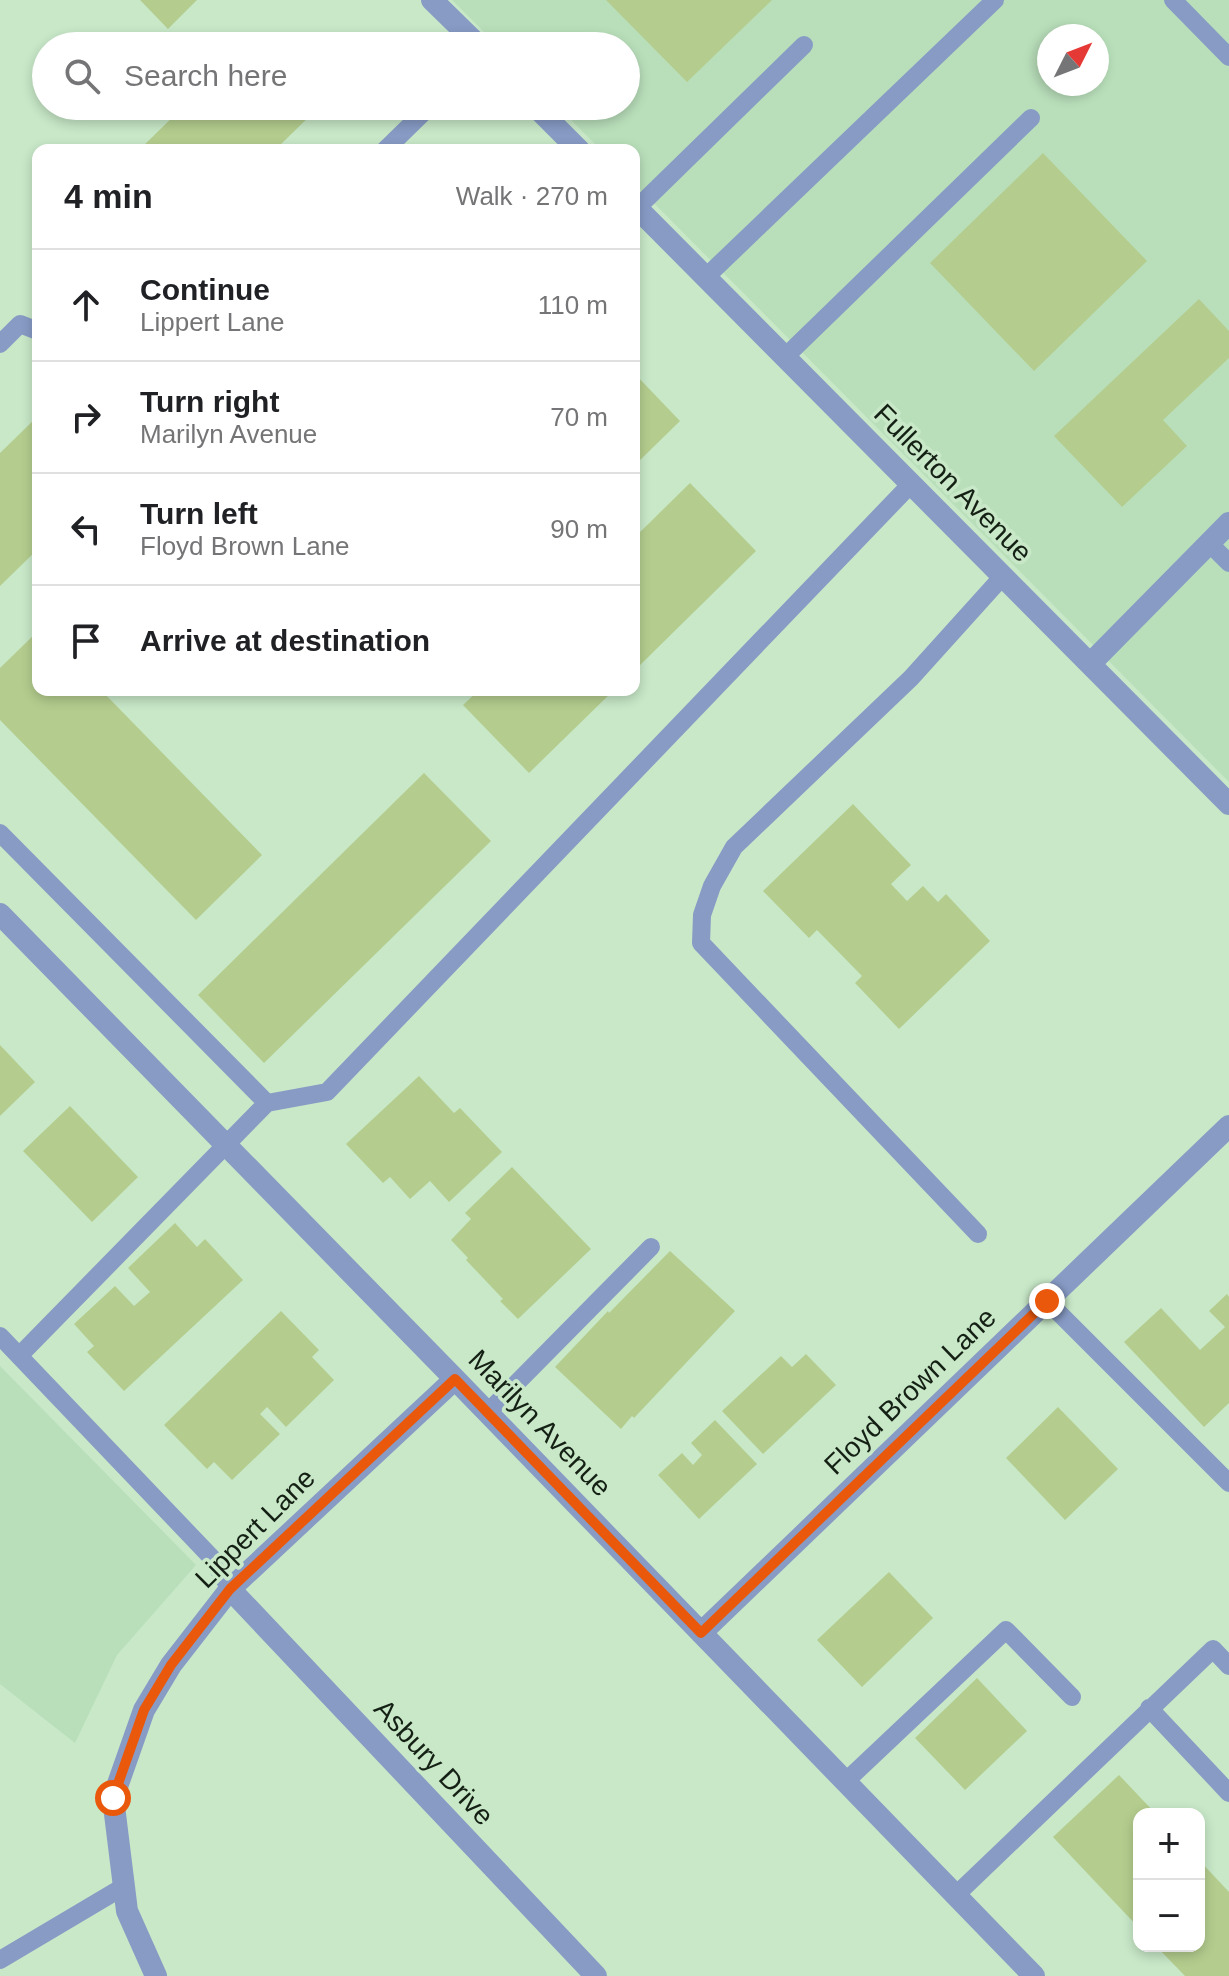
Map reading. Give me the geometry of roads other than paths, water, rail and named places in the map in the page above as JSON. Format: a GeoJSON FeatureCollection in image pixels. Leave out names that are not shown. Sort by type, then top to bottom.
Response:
{"type":"FeatureCollection","features":[{"type":"Feature","properties":{"kind":"street"},"geometry":{"type":"LineString","coordinates":[[432,0],[465,32]]}},
{"type":"Feature","properties":{"kind":"street"},"geometry":{"type":"LineString","coordinates":[[549,120],[573,144]]}},
{"type":"Feature","properties":{"kind":"street","name":"Fullerton Avenue"},"geometry":{"type":"LineString","coordinates":[[640,210],[1229,804]]}},
{"type":"Feature","properties":{"kind":"street"},"geometry":{"type":"LineString","coordinates":[[1090,664],[1229,523]]}},
{"type":"Feature","properties":{"kind":"street","name":"Marilyn Avenue"},"geometry":{"type":"LineString","coordinates":[[0,914],[1034,1976]]}},
{"type":"Feature","properties":{"kind":"street","name":"Floyd Brown Lane"},"geometry":{"type":"LineString","coordinates":[[701,1633],[1229,1126]]}},
{"type":"Feature","properties":{"kind":"street","name":"Lippert Lane"},"geometry":{"type":"LineString","coordinates":[[147,1973],[127,1911],[113,1798],[144,1710],[171,1665],[230,1589],[455,1379]]}},
{"type":"Feature","properties":{"kind":"street","name":"Asbury Drive"},"geometry":{"type":"LineString","coordinates":[[230,1589],[596,1976]]}},
{"type":"Feature","properties":{"kind":"lane"},"geometry":{"type":"LineString","coordinates":[[706,277],[995,0]]}},
{"type":"Feature","properties":{"kind":"lane"},"geometry":{"type":"LineString","coordinates":[[1173,0],[1229,57]]}},
{"type":"Feature","properties":{"kind":"lane"},"geometry":{"type":"LineString","coordinates":[[640,202],[804,45]]}},
{"type":"Feature","properties":{"kind":"lane"},"geometry":{"type":"LineString","coordinates":[[785,357],[1031,118]]}},
{"type":"Feature","properties":{"kind":"lane"},"geometry":{"type":"LineString","coordinates":[[391,144],[416,120]]}},
{"type":"Feature","properties":{"kind":"lane"},"geometry":{"type":"LineString","coordinates":[[0,344],[20,324],[32,329]]}},
{"type":"Feature","properties":{"kind":"lane"},"geometry":{"type":"LineString","coordinates":[[19,1356],[267,1103],[327,1092],[911,484]]}},
{"type":"Feature","properties":{"kind":"lane"},"geometry":{"type":"LineString","coordinates":[[1209,543],[1229,563]]}},
{"type":"Feature","properties":{"kind":"lane"},"geometry":{"type":"LineString","coordinates":[[978,1234],[701,943],[702,915],[712,886],[734,847],[911,678],[1003,576]]}},
{"type":"Feature","properties":{"kind":"lane"},"geometry":{"type":"LineString","coordinates":[[0,833],[267,1103]]}},
{"type":"Feature","properties":{"kind":"lane"},"geometry":{"type":"LineString","coordinates":[[488,1412],[651,1247]]}},
{"type":"Feature","properties":{"kind":"lane"},"geometry":{"type":"LineString","coordinates":[[1047,1301],[1229,1483]]}},
{"type":"Feature","properties":{"kind":"lane"},"geometry":{"type":"LineString","coordinates":[[0,1336],[211,1557],[230,1589]]}},
{"type":"Feature","properties":{"kind":"lane"},"geometry":{"type":"LineString","coordinates":[[845,1782],[1006,1630],[1072,1697]]}},
{"type":"Feature","properties":{"kind":"lane"},"geometry":{"type":"LineString","coordinates":[[956,1895],[1213,1649],[1229,1666]]}},
{"type":"Feature","properties":{"kind":"lane"},"geometry":{"type":"LineString","coordinates":[[1149,1708],[1229,1793]]}},
{"type":"Feature","properties":{"kind":"lane"},"geometry":{"type":"LineString","coordinates":[[0,1960],[123,1887]]}}]}
